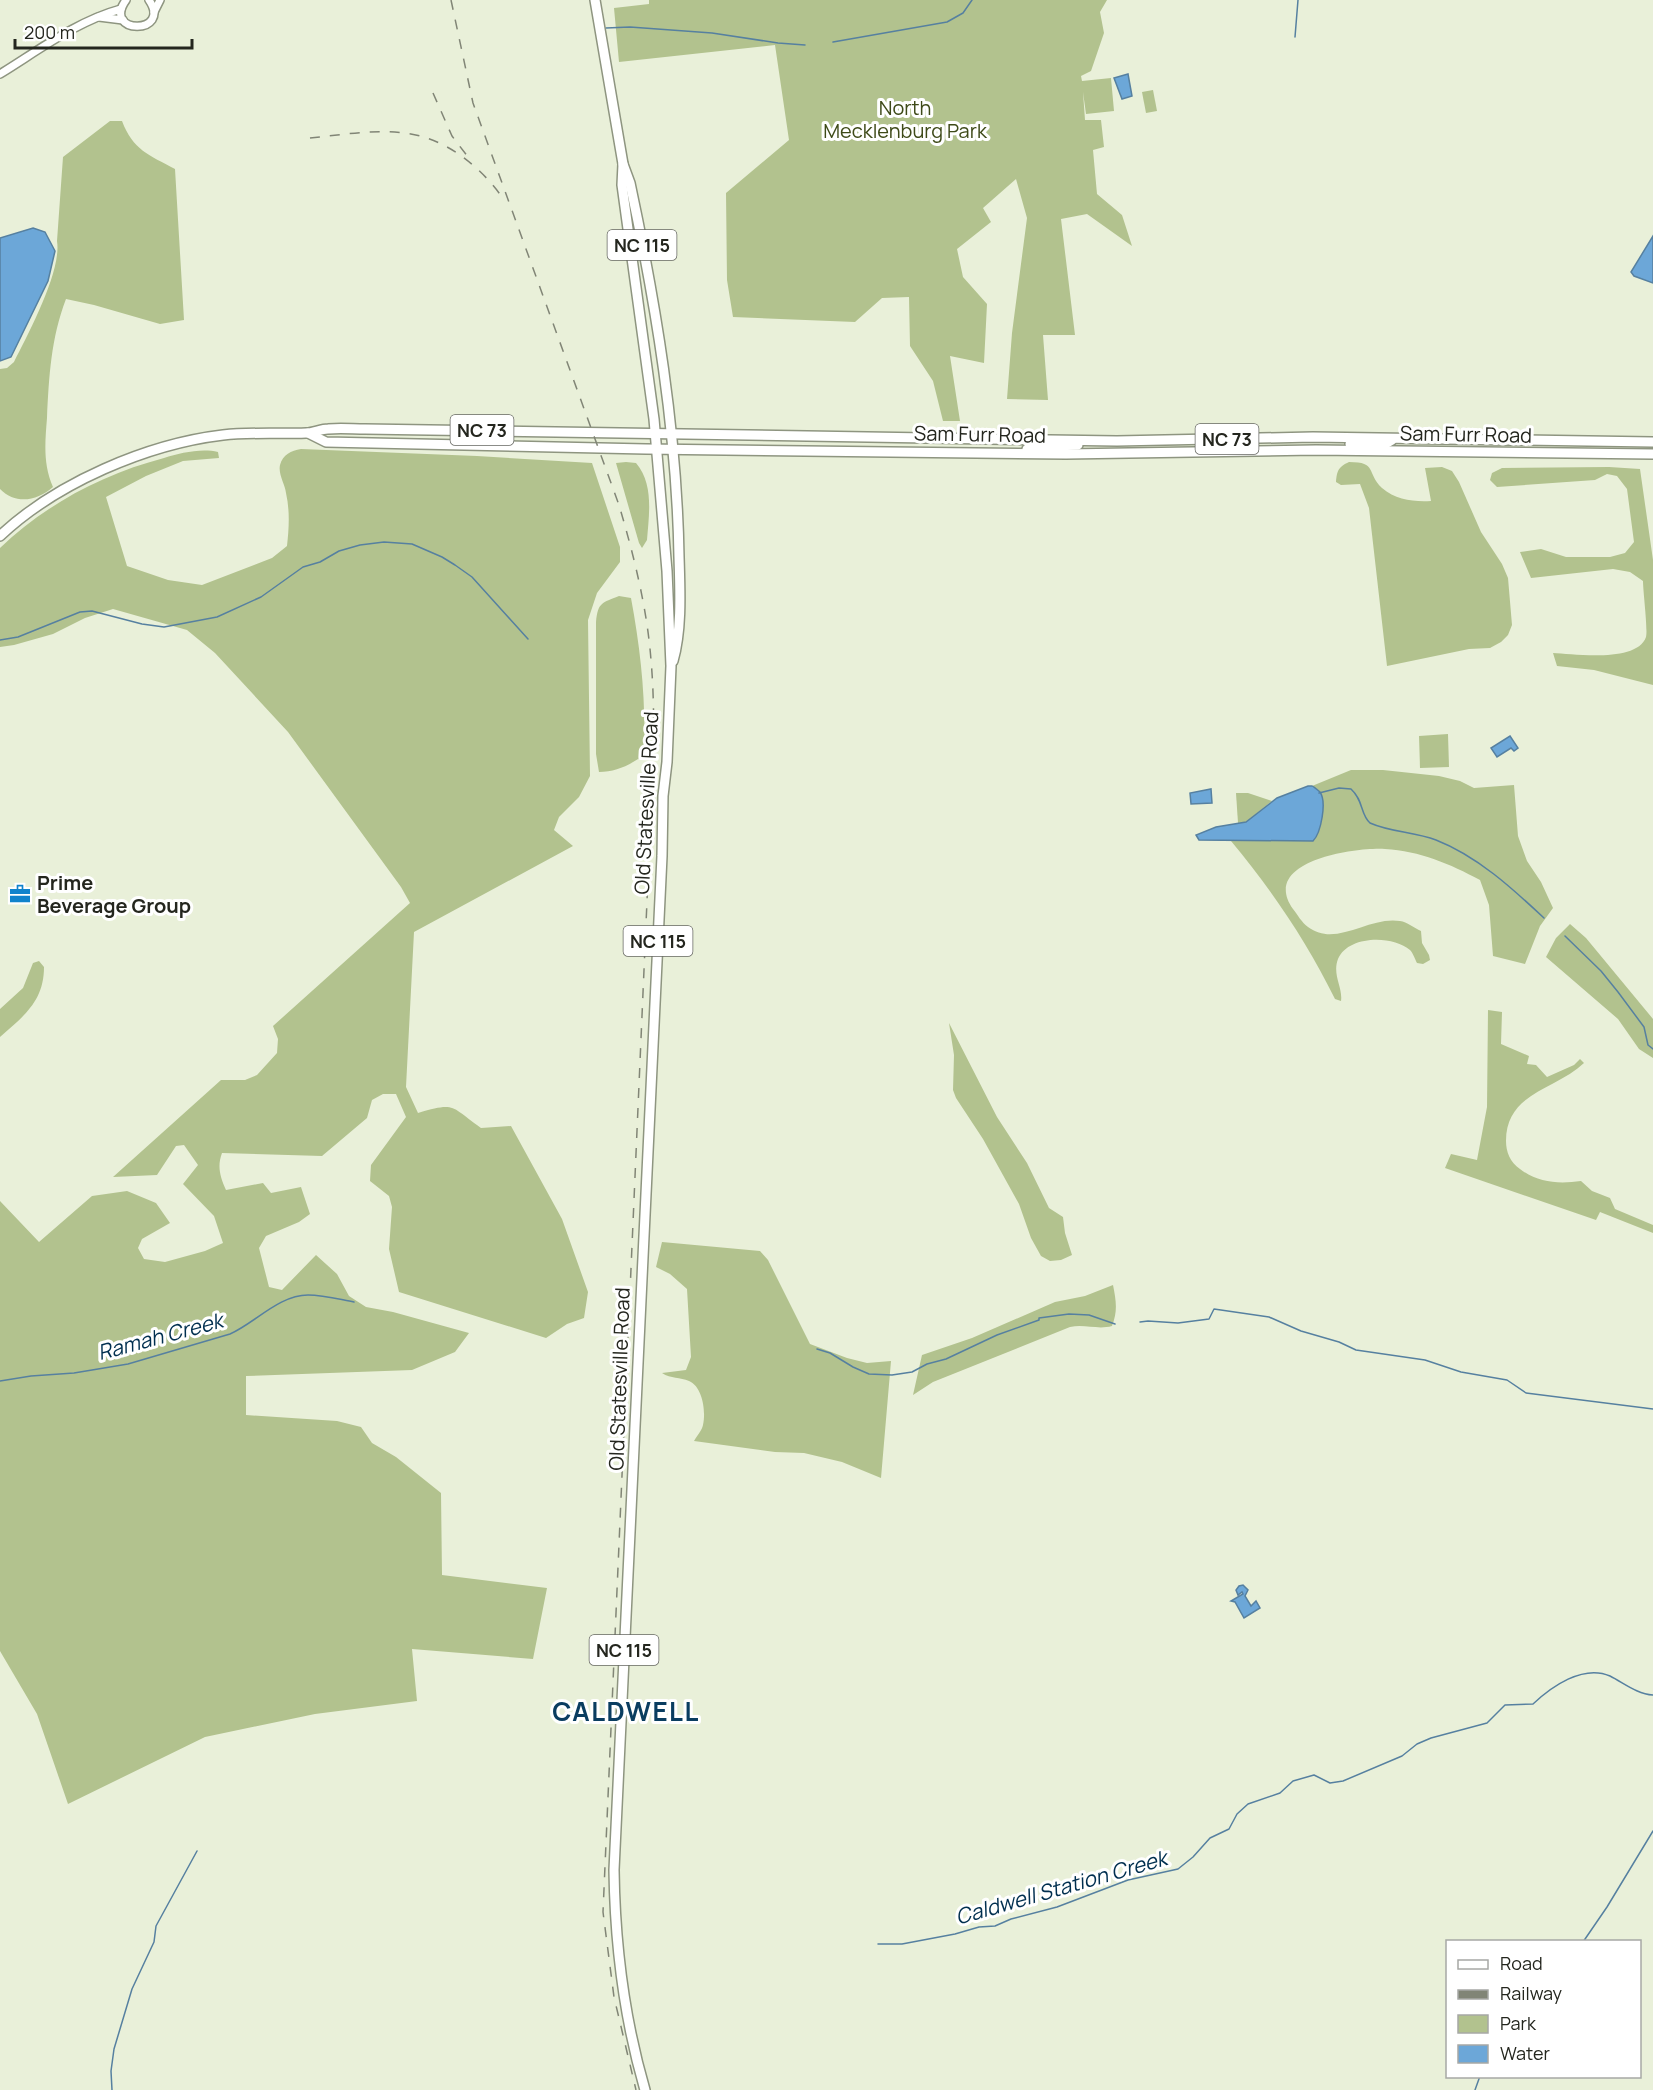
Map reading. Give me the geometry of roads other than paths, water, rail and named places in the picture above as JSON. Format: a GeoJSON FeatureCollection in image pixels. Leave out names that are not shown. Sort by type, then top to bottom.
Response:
{"type":"FeatureCollection","features":[{"type":"Feature","properties":{"kind":"main road","name":"Old Statesville Road"},"geometry":{"type":"LineString","coordinates":[[594,0],[623,164],[630,183],[658,327],[679,537],[680,583],[676,649],[671,666]]}},
{"type":"Feature","properties":{"kind":"main road","name":"Old Statesville Road"},"geometry":{"type":"LineString","coordinates":[[623,164],[622,185],[656,434],[666,550],[671,666],[667,762],[663,796],[615,1870],[618,1952],[623,1994],[631,2038],[645,2090]]}},
{"type":"Feature","properties":{"kind":"main road"},"geometry":{"type":"LineString","coordinates":[[628,230],[636,239],[642,273],[651,298]]}},
{"type":"Feature","properties":{"kind":"main road","name":"Sam Furr Road"},"geometry":{"type":"LineString","coordinates":[[0,536],[25,516],[106,468],[152,451],[221,435],[263,432],[308,433],[336,429],[1117,441],[1312,437],[1653,442]]}},
{"type":"Feature","properties":{"kind":"main road","name":"Sam Furr Road"},"geometry":{"type":"LineString","coordinates":[[308,433],[326,442],[657,450],[1125,454],[1270,450],[1653,454]]}},
{"type":"Feature","properties":{"kind":"main road"},"geometry":{"type":"LineString","coordinates":[[1270,450],[1385,444],[1394,438]]}},
{"type":"Feature","properties":{"kind":"main road"},"geometry":{"type":"LineString","coordinates":[[1026,452],[1027,449],[1035,447],[1117,441]]}},
{"type":"Feature","properties":{"kind":"main road"},"geometry":{"type":"LineString","coordinates":[[1469,452],[1481,446],[1582,441]]}},
{"type":"Feature","properties":{"kind":"street"},"geometry":{"type":"LineString","coordinates":[[123,20],[121,9],[126,0]]}},
{"type":"Feature","properties":{"kind":"street"},"geometry":{"type":"LineString","coordinates":[[149,0],[154,12]]}},
{"type":"Feature","properties":{"kind":"street"},"geometry":{"type":"LineString","coordinates":[[99,17],[123,20],[131,27],[143,26],[151,21],[160,0]]}},
{"type":"Feature","properties":{"kind":"street"},"geometry":{"type":"LineString","coordinates":[[0,74],[80,25],[121,9]]}},
{"type":"Feature","properties":{"kind":"water"},"geometry":{"type":"Polygon","coordinates":[[[1128,74],[1132,96],[1122,99],[1114,78],[1128,74]]]}},
{"type":"Feature","properties":{"kind":"water"},"geometry":{"type":"Polygon","coordinates":[[[33,228],[45,232],[55,251],[48,281],[11,357],[0,361],[0,238],[33,228]]]}},
{"type":"Feature","properties":{"kind":"water"},"geometry":{"type":"Polygon","coordinates":[[[1653,236],[1653,283],[1634,276],[1631,272],[1653,236]]]}},
{"type":"Feature","properties":{"kind":"water"},"geometry":{"type":"Polygon","coordinates":[[[1510,736],[1518,748],[1514,751],[1511,748],[1497,757],[1491,748],[1510,736]]]}},
{"type":"Feature","properties":{"kind":"water"},"geometry":{"type":"Polygon","coordinates":[[[1313,786],[1320,792],[1323,803],[1321,825],[1313,841],[1199,840],[1196,835],[1216,827],[1246,822],[1277,798],[1313,786]]]}},
{"type":"Feature","properties":{"kind":"water"},"geometry":{"type":"Polygon","coordinates":[[[1211,789],[1212,803],[1191,804],[1190,793],[1211,789]]]}},
{"type":"Feature","properties":{"kind":"water"},"geometry":{"type":"Polygon","coordinates":[[[1243,1585],[1248,1590],[1245,1596],[1251,1606],[1256,1601],[1260,1608],[1244,1618],[1235,1602],[1231,1601],[1243,1594],[1242,1592],[1238,1595],[1236,1590],[1243,1585]]]}},
{"type":"Feature","properties":{"kind":"waterway"},"geometry":{"type":"LineString","coordinates":[[833,42],[947,22],[963,13],[972,0]]}},
{"type":"Feature","properties":{"kind":"waterway"},"geometry":{"type":"LineString","coordinates":[[1295,37],[1298,0]]}},
{"type":"Feature","properties":{"kind":"waterway"},"geometry":{"type":"LineString","coordinates":[[606,28],[630,27],[712,33],[805,45]]}},
{"type":"Feature","properties":{"kind":"waterway"},"geometry":{"type":"LineString","coordinates":[[0,640],[18,637],[80,612],[92,611],[142,624],[164,627],[217,617],[261,597],[303,567],[320,562],[339,551],[384,542],[412,544],[455,565],[472,577],[528,639]]}},
{"type":"Feature","properties":{"kind":"waterway"},"geometry":{"type":"LineString","coordinates":[[1319,793],[1339,788],[1351,789],[1370,823],[1428,837],[1466,855],[1493,874],[1544,918]]}},
{"type":"Feature","properties":{"kind":"waterway"},"geometry":{"type":"LineString","coordinates":[[1565,936],[1601,971],[1618,992],[1644,1027],[1648,1045],[1653,1049]]}},
{"type":"Feature","properties":{"kind":"waterway","name":"Ramah Creek"},"geometry":{"type":"LineString","coordinates":[[0,1381],[74,1373],[128,1364],[230,1334],[277,1304],[297,1296],[319,1296],[354,1302]]}},
{"type":"Feature","properties":{"kind":"waterway"},"geometry":{"type":"LineString","coordinates":[[1140,1322],[1178,1323],[1209,1319],[1214,1309],[1269,1317],[1356,1350],[1425,1360],[1461,1372],[1507,1380],[1526,1393],[1653,1409]]}},
{"type":"Feature","properties":{"kind":"waterway"},"geometry":{"type":"LineString","coordinates":[[817,1349],[830,1353],[869,1374],[892,1375],[912,1372],[927,1364],[946,1359],[997,1335],[1039,1320],[1039,1318],[1069,1314],[1089,1315],[1115,1324]]}},
{"type":"Feature","properties":{"kind":"waterway","name":"Caldwell Station Creek"},"geometry":{"type":"LineString","coordinates":[[878,1944],[902,1944],[979,1927],[995,1926],[1011,1919],[1057,1907],[1128,1880],[1178,1869],[1193,1857],[1210,1838],[1229,1829],[1237,1814],[1248,1804],[1280,1793],[1293,1781],[1314,1775],[1330,1783],[1343,1781],[1402,1756],[1417,1744],[1431,1738],[1487,1723],[1505,1705],[1533,1704],[1558,1685],[1579,1675],[1600,1673],[1636,1690],[1653,1695]]}},
{"type":"Feature","properties":{"kind":"waterway"},"geometry":{"type":"LineString","coordinates":[[1584,1940],[1653,1831]]}},
{"type":"Feature","properties":{"kind":"waterway"},"geometry":{"type":"LineString","coordinates":[[112,2090],[111,2071],[114,2049],[132,1989],[154,1942],[156,1926],[197,1851]]}},
{"type":"Feature","properties":{"kind":"waterway"},"geometry":{"type":"LineString","coordinates":[[1475,2090],[1479,2078]]}},
{"type":"Feature","properties":{"kind":"railway"},"geometry":{"type":"LineString","coordinates":[[451,0],[473,103],[619,505],[639,582],[651,660],[654,711],[653,763],[603,1912],[614,1997],[636,2090]]}},
{"type":"Feature","properties":{"kind":"railway"},"geometry":{"type":"LineString","coordinates":[[433,93],[452,136],[468,157]]}},
{"type":"Feature","properties":{"kind":"railway"},"geometry":{"type":"LineString","coordinates":[[310,138],[381,132],[404,133],[433,140],[472,164],[502,197]]}},
{"type":"Feature","properties":{"kind":"place","name":"Prime Beverage Group"},"geometry":{"type":"Point","coordinates":[20,894]}},
{"type":"Feature","properties":{"kind":"district","name":"CALDWELL"},"geometry":{"type":"Point","coordinates":[626,1711]}},
{"type":"Feature","properties":{"kind":"park label","name":"North Mecklenburg Park"},"geometry":{"type":"Point","coordinates":[905,118]}}]}
